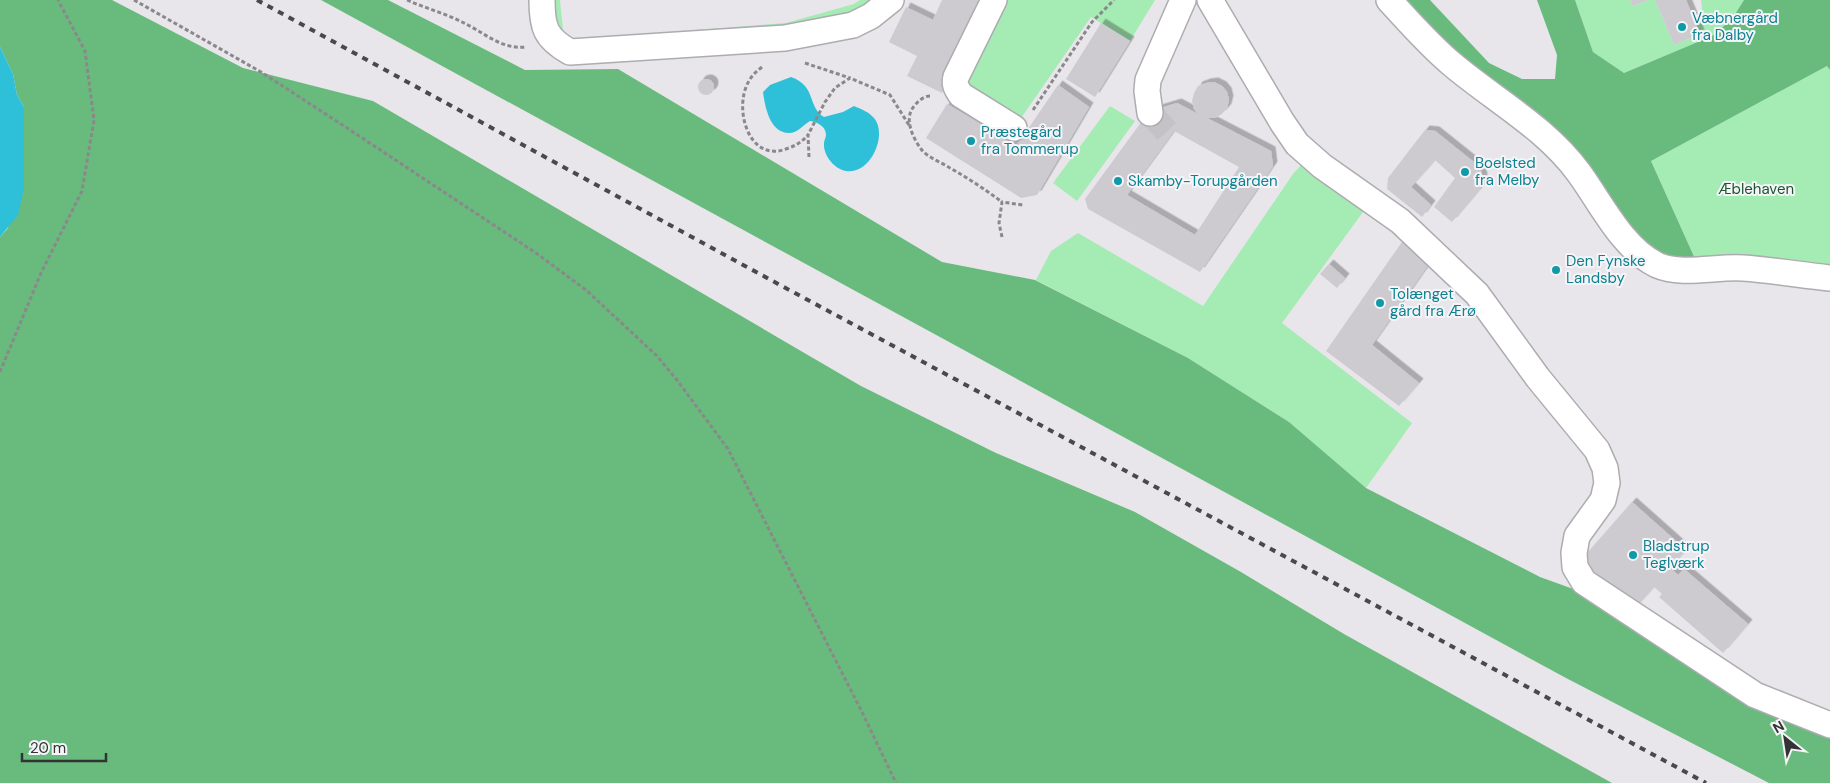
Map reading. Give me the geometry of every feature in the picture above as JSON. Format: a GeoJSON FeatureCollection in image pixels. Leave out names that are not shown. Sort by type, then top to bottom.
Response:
{"type":"FeatureCollection","features":[{"type":"Feature","properties":{"kind":"street"},"geometry":{"type":"LineString","coordinates":[[542,0],[542,18],[546,32],[550,38],[570,52],[785,38],[853,25],[872,16],[891,0]]}},
{"type":"Feature","properties":{"kind":"street"},"geometry":{"type":"LineString","coordinates":[[994,0],[954,83],[961,94],[1014,128]]}},
{"type":"Feature","properties":{"kind":"street"},"geometry":{"type":"LineString","coordinates":[[1150,113],[1147,92],[1148,80],[1183,0]]}},
{"type":"Feature","properties":{"kind":"street"},"geometry":{"type":"LineString","coordinates":[[1210,0],[1297,144],[1322,166],[1400,221],[1477,294],[1538,378],[1597,450],[1605,468],[1607,483],[1603,500],[1577,536],[1574,553],[1575,567],[1584,582],[1756,695],[1830,725]]}},
{"type":"Feature","properties":{"kind":"street"},"geometry":{"type":"LineString","coordinates":[[1389,0],[1452,64],[1540,130],[1557,146],[1579,172],[1625,238],[1640,254],[1658,265],[1675,270],[1742,268],[1830,278]]}},
{"type":"Feature","properties":{"kind":"path"},"geometry":{"type":"LineString","coordinates":[[0,372],[41,273],[82,191],[94,120],[85,51],[58,0]]}},
{"type":"Feature","properties":{"kind":"path"},"geometry":{"type":"LineString","coordinates":[[134,0],[261,72],[536,253],[586,290],[657,356],[678,380],[728,449],[863,714],[896,783]]}},
{"type":"Feature","properties":{"kind":"path"},"geometry":{"type":"LineString","coordinates":[[407,0],[462,22],[498,43],[521,48],[537,46],[550,38]]}},
{"type":"Feature","properties":{"kind":"path"},"geometry":{"type":"LineString","coordinates":[[1014,128],[1024,124],[1092,22],[1114,0]]}},
{"type":"Feature","properties":{"kind":"path"},"geometry":{"type":"LineString","coordinates":[[799,62],[850,78],[890,95],[921,149],[928,156],[964,176],[1002,202],[1023,205]]}},
{"type":"Feature","properties":{"kind":"path"},"geometry":{"type":"LineString","coordinates":[[764,66],[748,82],[743,109],[746,130],[754,142],[766,151],[780,152],[802,142],[813,128],[835,88],[850,78]]}},
{"type":"Feature","properties":{"kind":"path"},"geometry":{"type":"LineString","coordinates":[[909,126],[911,111],[917,102],[927,96],[946,96],[957,90]]}},
{"type":"Feature","properties":{"kind":"path"},"geometry":{"type":"LineString","coordinates":[[808,135],[808,157]]}},
{"type":"Feature","properties":{"kind":"path"},"geometry":{"type":"LineString","coordinates":[[1002,202],[999,223],[1002,237]]}},
{"type":"Feature","properties":{"kind":"green space"},"geometry":{"type":"Polygon","coordinates":[[[0,0],[112,0],[243,68],[373,101],[861,386],[996,453],[1135,512],[1241,572],[1344,634],[1612,783],[0,783],[0,237],[8,228],[24,107],[17,95],[13,74],[0,47],[0,0]]]}},
{"type":"Feature","properties":{"kind":"green space"},"geometry":{"type":"Polygon","coordinates":[[[321,0],[388,0],[525,70],[618,69],[942,262],[1035,280],[1188,358],[1289,422],[1366,488],[1540,577],[1576,590],[1830,735],[1830,783],[1769,783],[1566,678],[321,0]]]}},
{"type":"Feature","properties":{"kind":"green space"},"geometry":{"type":"Polygon","coordinates":[[[549,0],[560,0],[564,40],[786,23],[854,4],[860,0],[884,0],[851,20],[577,46],[559,39],[549,0]]]}},
{"type":"Feature","properties":{"kind":"green space"},"geometry":{"type":"Polygon","coordinates":[[[1001,0],[1155,0],[1130,41],[1091,17],[1019,121],[966,90],[962,75],[1001,0]]]}},
{"type":"Feature","properties":{"kind":"green space"},"geometry":{"type":"Polygon","coordinates":[[[1399,0],[1430,0],[1489,63],[1522,79],[1555,79],[1557,55],[1537,0],[1575,0],[1593,52],[1624,73],[1712,36],[1732,19],[1744,0],[1830,0],[1830,70],[1827,66],[1651,161],[1696,261],[1686,260],[1663,254],[1635,235],[1498,89],[1399,0]]]}},
{"type":"Feature","properties":{"kind":"green space"},"geometry":{"type":"Polygon","coordinates":[[[1575,0],[1630,0],[1633,6],[1648,0],[1655,0],[1674,45],[1700,34],[1694,20],[1702,9],[1701,0],[1744,0],[1732,19],[1712,36],[1624,73],[1593,52],[1575,0]]]}},
{"type":"Feature","properties":{"kind":"green space","name":"Æblehaven"},"geometry":{"type":"Polygon","coordinates":[[[1827,66],[1830,70],[1830,271],[1696,261],[1651,161],[1827,66]]]}},
{"type":"Feature","properties":{"kind":"green space"},"geometry":{"type":"Polygon","coordinates":[[[1110,106],[1135,121],[1077,201],[1053,183],[1110,106]]]}},
{"type":"Feature","properties":{"kind":"green space"},"geometry":{"type":"Polygon","coordinates":[[[1302,164],[1363,212],[1282,323],[1412,423],[1366,488],[1289,422],[1188,358],[1036,280],[1051,251],[1078,233],[1203,306],[1293,174],[1302,164]]]}},
{"type":"Feature","properties":{"kind":"water"},"geometry":{"type":"Polygon","coordinates":[[[0,47],[13,74],[17,95],[24,107],[24,188],[18,215],[0,237],[0,47]]]}},
{"type":"Feature","properties":{"kind":"water"},"geometry":{"type":"Polygon","coordinates":[[[791,77],[805,86],[815,108],[824,117],[843,112],[854,106],[867,112],[874,118],[878,125],[878,143],[870,160],[863,167],[855,171],[846,171],[830,161],[824,148],[826,132],[816,122],[810,121],[792,133],[783,132],[773,124],[767,112],[763,92],[770,85],[791,77]]]}},
{"type":"Feature","properties":{"kind":"building"},"geometry":{"type":"Polygon","coordinates":[[[942,0],[988,0],[942,93],[907,76],[917,56],[889,42],[906,7],[933,20],[942,0]]]}},
{"type":"Feature","properties":{"kind":"building"},"geometry":{"type":"Polygon","coordinates":[[[1630,0],[1648,0],[1633,6],[1630,0]]]}},
{"type":"Feature","properties":{"kind":"building","name":"Væbnergård fra Dalby"},"geometry":{"type":"Polygon","coordinates":[[[1655,0],[1686,0],[1700,34],[1674,45],[1655,0]]]}},
{"type":"Feature","properties":{"kind":"building"},"geometry":{"type":"Polygon","coordinates":[[[1101,23],[1130,41],[1095,97],[1066,79],[1101,23]]]}},
{"type":"Feature","properties":{"kind":"building"},"geometry":{"type":"Polygon","coordinates":[[[703,79],[709,79],[714,84],[712,93],[703,95],[698,90],[698,84],[703,79]]]}},
{"type":"Feature","properties":{"kind":"building","name":"Skamby-Torupgården"},"geometry":{"type":"Polygon","coordinates":[[[1214,82],[1222,86],[1227,92],[1229,100],[1227,108],[1222,114],[1215,118],[1207,118],[1271,151],[1273,166],[1200,272],[1088,209],[1085,199],[1145,117],[1154,110],[1177,103],[1198,114],[1194,109],[1192,101],[1194,93],[1198,86],[1214,82]],[[1174,131],[1127,195],[1195,235],[1239,167],[1174,131]]]}},
{"type":"Feature","properties":{"kind":"building","name":"Præstegård fra Tommerup"},"geometry":{"type":"Polygon","coordinates":[[[1058,85],[1089,107],[1037,195],[1021,198],[926,138],[947,104],[1017,145],[1058,85]]]}},
{"type":"Feature","properties":{"kind":"building","name":"Boelsted fra Melby"},"geometry":{"type":"Polygon","coordinates":[[[1425,130],[1435,131],[1480,167],[1483,178],[1480,189],[1452,222],[1434,207],[1455,178],[1435,160],[1411,187],[1431,205],[1422,217],[1387,189],[1388,178],[1425,130]]]}},
{"type":"Feature","properties":{"kind":"building","name":"Tolænget gård fra Ærø"},"geometry":{"type":"Polygon","coordinates":[[[1404,239],[1431,261],[1372,345],[1419,383],[1399,406],[1326,351],[1404,239]]]}},
{"type":"Feature","properties":{"kind":"building"},"geometry":{"type":"Polygon","coordinates":[[[1329,264],[1345,278],[1337,288],[1320,274],[1329,264]]]}},
{"type":"Feature","properties":{"kind":"building","name":"Bladstrup Teglværk"},"geometry":{"type":"Polygon","coordinates":[[[1632,502],[1686,550],[1670,568],[1678,575],[1684,569],[1748,624],[1723,653],[1659,597],[1662,594],[1654,587],[1635,608],[1581,560],[1632,502]]]}},
{"type":"Feature","properties":{"kind":"tunnel"},"geometry":{"type":"LineString","coordinates":[[1150,113],[1170,135]]}},
{"type":"Feature","properties":{"kind":"railway"},"geometry":{"type":"LineString","coordinates":[[257,0],[780,285],[1706,783]]}},
{"type":"Feature","properties":{"kind":"place","name":"Væbnergård fra Dalby"},"geometry":{"type":"Point","coordinates":[1682,27]}},
{"type":"Feature","properties":{"kind":"place","name":"Præstegård fra Tommerup"},"geometry":{"type":"Point","coordinates":[971,141]}},
{"type":"Feature","properties":{"kind":"place","name":"Boelsted fra Melby"},"geometry":{"type":"Point","coordinates":[1465,172]}},
{"type":"Feature","properties":{"kind":"place","name":"Skamby-Torupgården"},"geometry":{"type":"Point","coordinates":[1118,181]}},
{"type":"Feature","properties":{"kind":"place","name":"Den Fynske Landsby"},"geometry":{"type":"Point","coordinates":[1556,270]}},
{"type":"Feature","properties":{"kind":"place","name":"Tolænget gård fra Ærø"},"geometry":{"type":"Point","coordinates":[1380,303]}},
{"type":"Feature","properties":{"kind":"place","name":"Bladstrup Teglværk"},"geometry":{"type":"Point","coordinates":[1633,555]}}]}
